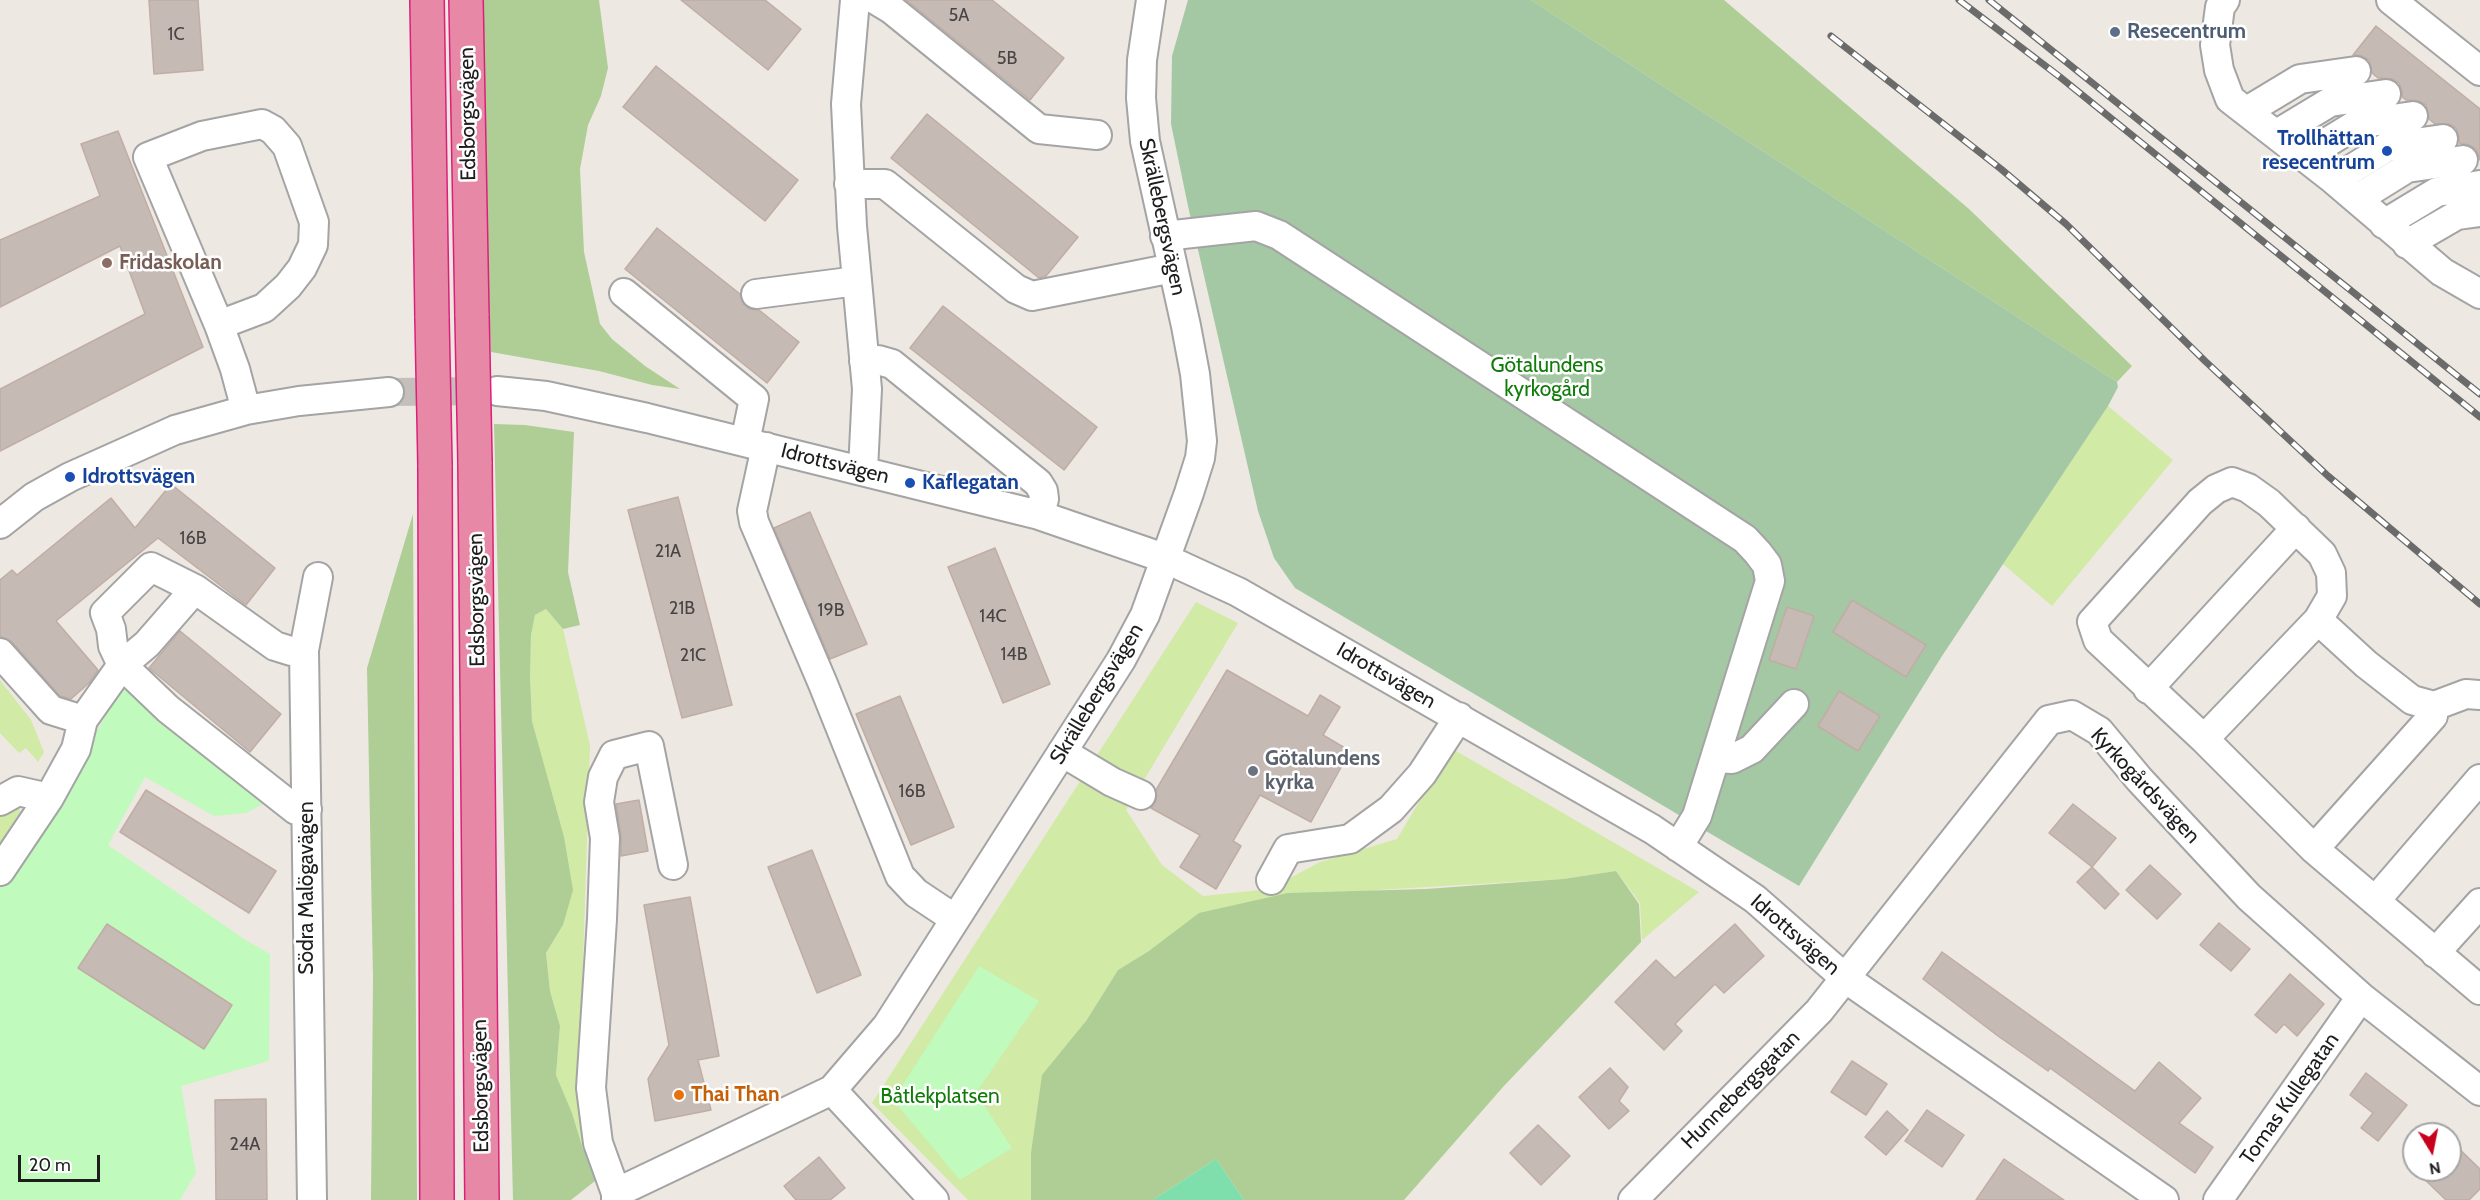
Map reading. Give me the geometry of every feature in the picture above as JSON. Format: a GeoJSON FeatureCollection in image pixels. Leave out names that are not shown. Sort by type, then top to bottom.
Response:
{"type":"FeatureCollection","features":[{"type":"Feature","properties":{"kind":"highway","name":"Edsborgsvägen"},"geometry":{"type":"LineString","coordinates":[[427,0],[435,465],[437,1200]]}},
{"type":"Feature","properties":{"kind":"highway","name":"Edsborgsvägen"},"geometry":{"type":"LineString","coordinates":[[466,0],[475,462],[483,1200]]}},
{"type":"Feature","properties":{"kind":"street"},"geometry":{"type":"LineString","coordinates":[[855,0],[846,104],[849,184],[867,389],[863,471]]}},
{"type":"Feature","properties":{"kind":"street"},"geometry":{"type":"LineString","coordinates":[[876,0],[891,9],[1039,129],[1097,135]]}},
{"type":"Feature","properties":{"kind":"street","name":"Skrällebergsvägen"},"geometry":{"type":"LineString","coordinates":[[616,1197],[832,1090],[887,1026],[1121,660],[1145,615],[1164,558],[1190,493],[1200,458],[1202,441],[1195,374],[1145,141],[1141,99],[1142,60],[1151,0]]}},
{"type":"Feature","properties":{"kind":"street"},"geometry":{"type":"LineString","coordinates":[[2391,0],[2480,71]]}},
{"type":"Feature","properties":{"kind":"street"},"geometry":{"type":"LineString","coordinates":[[2217,2],[2215,45],[2219,70],[2230,99],[2305,156],[2442,272],[2480,294]]}},
{"type":"Feature","properties":{"kind":"street"},"geometry":{"type":"LineString","coordinates":[[2247,111],[2300,79],[2356,71]]}},
{"type":"Feature","properties":{"kind":"street"},"geometry":{"type":"LineString","coordinates":[[2277,134],[2330,102],[2386,94]]}},
{"type":"Feature","properties":{"kind":"street"},"geometry":{"type":"LineString","coordinates":[[2305,156],[2357,124],[2413,116]]}},
{"type":"Feature","properties":{"kind":"street"},"geometry":{"type":"LineString","coordinates":[[219,325],[264,308],[288,286],[302,268],[313,245],[314,222],[287,146],[273,130],[262,124],[202,136],[148,157],[219,325],[235,369],[246,410]]}},
{"type":"Feature","properties":{"kind":"street"},"geometry":{"type":"LineString","coordinates":[[2334,180],[2387,147],[2443,139]]}},
{"type":"Feature","properties":{"kind":"street"},"geometry":{"type":"LineString","coordinates":[[2357,199],[2407,168],[2463,160]]}},
{"type":"Feature","properties":{"kind":"street"},"geometry":{"type":"LineString","coordinates":[[849,184],[885,184],[1016,289],[1032,296],[1173,268]]}},
{"type":"Feature","properties":{"kind":"street"},"geometry":{"type":"LineString","coordinates":[[2384,224],[2437,192],[2480,185]]}},
{"type":"Feature","properties":{"kind":"street"},"geometry":{"type":"LineString","coordinates":[[2407,244],[2457,215],[2480,212]]}},
{"type":"Feature","properties":{"kind":"street"},"geometry":{"type":"LineString","coordinates":[[1165,236],[1256,226],[1279,235],[1745,539],[1767,565],[1770,581],[1697,816],[1678,847]]}},
{"type":"Feature","properties":{"kind":"street"},"geometry":{"type":"LineString","coordinates":[[756,294],[857,281]]}},
{"type":"Feature","properties":{"kind":"street"},"geometry":{"type":"LineString","coordinates":[[624,294],[754,399],[756,444],[752,511],[754,522],[823,684],[900,876],[916,893],[955,919]]}},
{"type":"Feature","properties":{"kind":"street"},"geometry":{"type":"LineString","coordinates":[[864,362],[878,360],[892,364],[1038,483],[1043,491],[1044,499],[1039,515]]}},
{"type":"Feature","properties":{"kind":"street","name":"Idrottsvägen"},"geometry":{"type":"LineString","coordinates":[[497,391],[546,396],[756,444],[1039,515],[1164,558],[1238,592],[1652,829],[1755,899],[1845,978],[2164,1200]]}},
{"type":"Feature","properties":{"kind":"street"},"geometry":{"type":"LineString","coordinates":[[0,524],[34,497],[123,452],[175,430],[246,410],[299,400],[389,392]]}},
{"type":"Feature","properties":{"kind":"street"},"geometry":{"type":"LineString","coordinates":[[2204,739],[2318,620],[2332,596],[2331,573],[2322,555],[2296,528],[2248,488],[2232,482],[2216,489],[2200,502],[2092,622],[2098,640],[2204,739],[2314,849],[2480,990]]}},
{"type":"Feature","properties":{"kind":"street"},"geometry":{"type":"LineString","coordinates":[[2148,689],[2296,528]]}},
{"type":"Feature","properties":{"kind":"street"},"geometry":{"type":"LineString","coordinates":[[304,650],[291,651],[275,646],[195,589],[151,567],[105,613],[111,629],[113,646],[122,665],[168,709],[296,810],[307,809]]}},
{"type":"Feature","properties":{"kind":"street","name":"Södra Malögavägen"},"geometry":{"type":"LineString","coordinates":[[312,1200],[304,650],[318,577]]}},
{"type":"Feature","properties":{"kind":"street"},"geometry":{"type":"LineString","coordinates":[[0,871],[49,798],[76,749],[84,720],[122,665],[147,644],[195,589]]}},
{"type":"Feature","properties":{"kind":"street"},"geometry":{"type":"LineString","coordinates":[[2318,620],[2412,700],[2434,705],[2466,694],[2480,696]]}},
{"type":"Feature","properties":{"kind":"street"},"geometry":{"type":"LineString","coordinates":[[0,653],[51,710],[84,720]]}},
{"type":"Feature","properties":{"kind":"street"},"geometry":{"type":"LineString","coordinates":[[1715,758],[1732,759],[1752,749],[1794,704]]}},
{"type":"Feature","properties":{"kind":"street"},"geometry":{"type":"LineString","coordinates":[[2314,849],[2433,716],[2434,705]]}},
{"type":"Feature","properties":{"kind":"street","name":"Kyrkogårdsvägen"},"geometry":{"type":"LineString","coordinates":[[1845,978],[2049,720],[2072,715],[2099,731],[2139,779],[2248,897],[2361,997],[2480,1091]]}},
{"type":"Feature","properties":{"kind":"street"},"geometry":{"type":"LineString","coordinates":[[1271,880],[1288,849],[1350,839],[1391,809],[1422,774],[1459,717]]}},
{"type":"Feature","properties":{"kind":"street"},"geometry":{"type":"LineString","coordinates":[[616,1197],[598,1143],[591,1088],[605,838],[599,802],[603,777],[614,755],[649,746],[673,865]]}},
{"type":"Feature","properties":{"kind":"street"},"geometry":{"type":"LineString","coordinates":[[1062,752],[1113,782],[1141,795]]}},
{"type":"Feature","properties":{"kind":"street"},"geometry":{"type":"LineString","coordinates":[[2375,901],[2480,779]]}},
{"type":"Feature","properties":{"kind":"street"},"geometry":{"type":"LineString","coordinates":[[0,801],[18,791],[49,798]]}},
{"type":"Feature","properties":{"kind":"street"},"geometry":{"type":"LineString","coordinates":[[2435,953],[2480,903]]}},
{"type":"Feature","properties":{"kind":"street","name":"Hunnebergsgatan"},"geometry":{"type":"LineString","coordinates":[[1647,1195],[1819,1011],[1845,978]]}},
{"type":"Feature","properties":{"kind":"street","name":"Tomas Kullegatan"},"geometry":{"type":"LineString","coordinates":[[2218,1200],[2361,997]]}},
{"type":"Feature","properties":{"kind":"street"},"geometry":{"type":"LineString","coordinates":[[832,1090],[934,1200]]}},
{"type":"Feature","properties":{"kind":"green space"},"geometry":{"type":"Polygon","coordinates":[[[481,0],[599,0],[608,68],[601,96],[588,125],[580,169],[584,252],[600,324],[612,339],[645,366],[680,389],[652,385],[599,371],[491,352],[482,137],[481,0]]]}},
{"type":"Feature","properties":{"kind":"green space","name":"Götalundens kyrkogård"},"geometry":{"type":"Polygon","coordinates":[[[1188,0],[1531,0],[2117,382],[2118,387],[2108,406],[1942,656],[1799,886],[1295,588],[1274,558],[1258,511],[1171,124],[1172,56],[1188,0]]]}},
{"type":"Feature","properties":{"kind":"green space"},"geometry":{"type":"Polygon","coordinates":[[[1531,0],[1724,0],[1969,209],[2132,366],[2117,382],[1531,0]]]}},
{"type":"Feature","properties":{"kind":"green space"},"geometry":{"type":"Polygon","coordinates":[[[2108,406],[2173,460],[2052,606],[2003,564],[2108,406]]]}},
{"type":"Feature","properties":{"kind":"green space"},"geometry":{"type":"Polygon","coordinates":[[[494,424],[525,425],[574,432],[568,572],[580,625],[563,629],[546,609],[535,615],[531,635],[530,677],[532,721],[564,837],[573,890],[563,925],[546,953],[550,991],[560,1026],[556,1075],[572,1113],[583,1149],[600,1177],[571,1200],[513,1200],[494,424]]]}},
{"type":"Feature","properties":{"kind":"green space"},"geometry":{"type":"Polygon","coordinates":[[[413,514],[417,1200],[371,1200],[373,977],[367,668],[413,514]]]}},
{"type":"Feature","properties":{"kind":"green space"},"geometry":{"type":"Polygon","coordinates":[[[1196,602],[1238,623],[1126,810],[1162,865],[1203,896],[1270,889],[1320,862],[1397,839],[1451,748],[1699,892],[1642,940],[1640,903],[1616,871],[1563,879],[1376,890],[1149,951],[1118,970],[1086,1021],[1031,1153],[1031,1200],[968,1200],[872,1103],[1196,602]]]}},
{"type":"Feature","properties":{"kind":"green space"},"geometry":{"type":"Polygon","coordinates":[[[546,609],[563,629],[590,745],[580,1057],[600,1177],[583,1149],[572,1113],[556,1075],[560,1026],[550,991],[546,953],[563,925],[547,777],[532,721],[530,677],[531,635],[535,615],[546,609]]]}},
{"type":"Feature","properties":{"kind":"green space"},"geometry":{"type":"Polygon","coordinates":[[[0,680],[31,720],[44,752],[38,762],[26,748],[19,753],[0,733],[0,680]]]}},
{"type":"Feature","properties":{"kind":"green space"},"geometry":{"type":"Polygon","coordinates":[[[130,684],[265,803],[246,813],[214,816],[145,777],[108,845],[247,941],[270,954],[269,1061],[181,1086],[196,1173],[180,1200],[0,1200],[0,881],[61,794],[122,687],[130,684]]]}},
{"type":"Feature","properties":{"kind":"green space"},"geometry":{"type":"Polygon","coordinates":[[[11,807],[19,808],[21,815],[0,859],[0,816],[11,807]]]}},
{"type":"Feature","properties":{"kind":"green space"},"geometry":{"type":"Polygon","coordinates":[[[1616,871],[1639,904],[1641,942],[1503,1087],[1404,1200],[1244,1200],[1216,1159],[1153,1200],[1031,1200],[1031,1153],[1042,1075],[1086,1021],[1118,970],[1149,951],[1199,913],[1288,893],[1426,889],[1563,879],[1616,871]]]}},
{"type":"Feature","properties":{"kind":"green space","name":"Båtlekplatsen"},"geometry":{"type":"Polygon","coordinates":[[[979,966],[1039,1001],[976,1093],[1012,1148],[960,1180],[893,1100],[979,966]]]}},
{"type":"Feature","properties":{"kind":"green space"},"geometry":{"type":"Polygon","coordinates":[[[1216,1159],[1244,1200],[1153,1200],[1216,1159]]]}},
{"type":"Feature","properties":{"kind":"building"},"geometry":{"type":"Polygon","coordinates":[[[149,0],[198,0],[203,70],[154,74],[149,0]]]}},
{"type":"Feature","properties":{"kind":"building"},"geometry":{"type":"Polygon","coordinates":[[[681,0],[765,0],[801,29],[768,70],[681,0]]]}},
{"type":"Feature","properties":{"kind":"building"},"geometry":{"type":"Polygon","coordinates":[[[906,0],[992,0],[1064,58],[1030,100],[906,0]]]}},
{"type":"Feature","properties":{"kind":"building"},"geometry":{"type":"Polygon","coordinates":[[[2376,26],[2480,109],[2480,160],[2476,149],[2459,143],[2456,128],[2449,124],[2435,124],[2429,119],[2426,105],[2419,101],[2406,100],[2402,97],[2399,83],[2392,79],[2378,78],[2372,73],[2369,60],[2353,55],[2376,26]]]}},
{"type":"Feature","properties":{"kind":"building"},"geometry":{"type":"Polygon","coordinates":[[[656,66],[798,180],[765,221],[623,107],[656,66]]]}},
{"type":"Feature","properties":{"kind":"building"},"geometry":{"type":"Polygon","coordinates":[[[927,114],[1078,237],[1046,276],[1039,278],[891,158],[927,114]]]}},
{"type":"Feature","properties":{"kind":"building"},"geometry":{"type":"Polygon","coordinates":[[[118,131],[203,347],[0,451],[0,389],[145,314],[120,246],[0,307],[0,240],[100,196],[81,144],[118,131]]]}},
{"type":"Feature","properties":{"kind":"building"},"geometry":{"type":"Polygon","coordinates":[[[657,228],[740,294],[743,304],[750,309],[759,310],[799,342],[767,383],[625,269],[657,228]]]}},
{"type":"Feature","properties":{"kind":"building"},"geometry":{"type":"Polygon","coordinates":[[[943,306],[1097,427],[1064,470],[910,348],[943,306]]]}},
{"type":"Feature","properties":{"kind":"building"},"geometry":{"type":"Polygon","coordinates":[[[171,484],[275,568],[246,605],[158,538],[56,621],[98,670],[89,683],[71,699],[60,696],[12,642],[0,636],[0,580],[12,570],[17,575],[111,498],[135,528],[171,484]]]}},
{"type":"Feature","properties":{"kind":"building"},"geometry":{"type":"Polygon","coordinates":[[[678,497],[732,705],[682,718],[628,510],[678,497]]]}},
{"type":"Feature","properties":{"kind":"building"},"geometry":{"type":"Polygon","coordinates":[[[810,512],[867,644],[830,659],[774,528],[810,512]]]}},
{"type":"Feature","properties":{"kind":"building"},"geometry":{"type":"Polygon","coordinates":[[[995,548],[1050,684],[1003,703],[948,567],[995,548]]]}},
{"type":"Feature","properties":{"kind":"building"},"geometry":{"type":"Polygon","coordinates":[[[1852,600],[1926,645],[1906,677],[1833,632],[1852,600]]]}},
{"type":"Feature","properties":{"kind":"building"},"geometry":{"type":"Polygon","coordinates":[[[1787,607],[1814,616],[1796,669],[1769,660],[1787,607]]]}},
{"type":"Feature","properties":{"kind":"building"},"geometry":{"type":"Polygon","coordinates":[[[180,631],[281,714],[250,752],[149,668],[180,631]]]}},
{"type":"Feature","properties":{"kind":"building","name":"Götalundens kyrka"},"geometry":{"type":"Polygon","coordinates":[[[1227,670],[1308,716],[1320,695],[1340,707],[1323,735],[1350,751],[1311,822],[1260,795],[1233,841],[1241,846],[1216,889],[1180,867],[1200,835],[1151,808],[1156,801],[1156,790],[1227,670]]]}},
{"type":"Feature","properties":{"kind":"building"},"geometry":{"type":"Polygon","coordinates":[[[1839,691],[1880,716],[1858,751],[1818,726],[1839,691]]]}},
{"type":"Feature","properties":{"kind":"building"},"geometry":{"type":"Polygon","coordinates":[[[900,696],[954,827],[911,845],[856,714],[900,696]]]}},
{"type":"Feature","properties":{"kind":"building"},"geometry":{"type":"Polygon","coordinates":[[[146,790],[276,871],[249,913],[120,832],[146,790]]]}},
{"type":"Feature","properties":{"kind":"building"},"geometry":{"type":"Polygon","coordinates":[[[639,800],[648,851],[621,856],[621,836],[616,804],[639,800]]]}},
{"type":"Feature","properties":{"kind":"building"},"geometry":{"type":"Polygon","coordinates":[[[2073,804],[2116,838],[2092,867],[2049,833],[2073,804]]]}},
{"type":"Feature","properties":{"kind":"building"},"geometry":{"type":"Polygon","coordinates":[[[812,850],[861,975],[817,993],[768,867],[812,850]]]}},
{"type":"Feature","properties":{"kind":"building"},"geometry":{"type":"Polygon","coordinates":[[[2150,865],[2181,894],[2157,919],[2126,890],[2150,865]]]}},
{"type":"Feature","properties":{"kind":"building"},"geometry":{"type":"Polygon","coordinates":[[[2092,867],[2119,894],[2105,909],[2077,882],[2092,867]]]}},
{"type":"Feature","properties":{"kind":"building"},"geometry":{"type":"Polygon","coordinates":[[[690,897],[719,1056],[698,1060],[711,1110],[655,1121],[648,1079],[669,1045],[644,905],[690,897]]]}},
{"type":"Feature","properties":{"kind":"building"},"geometry":{"type":"Polygon","coordinates":[[[2219,923],[2250,949],[2231,971],[2200,945],[2219,923]]]}},
{"type":"Feature","properties":{"kind":"building"},"geometry":{"type":"Polygon","coordinates":[[[107,924],[232,1005],[204,1049],[78,968],[107,924]]]}},
{"type":"Feature","properties":{"kind":"building"},"geometry":{"type":"Polygon","coordinates":[[[1735,924],[1764,956],[1724,993],[1715,984],[1675,1024],[1682,1031],[1664,1050],[1615,1002],[1656,960],[1675,978],[1735,924]]]}},
{"type":"Feature","properties":{"kind":"building"},"geometry":{"type":"Polygon","coordinates":[[[1942,952],[2135,1091],[2159,1062],[2201,1098],[2179,1123],[2213,1147],[2195,1173],[2050,1068],[2048,1071],[1998,1036],[1923,979],[1942,952]]]}},
{"type":"Feature","properties":{"kind":"building"},"geometry":{"type":"Polygon","coordinates":[[[2290,974],[2324,1004],[2297,1036],[2284,1024],[2276,1033],[2255,1015],[2290,974]]]}},
{"type":"Feature","properties":{"kind":"building"},"geometry":{"type":"Polygon","coordinates":[[[1852,1061],[1887,1084],[1866,1115],[1831,1092],[1852,1061]]]}},
{"type":"Feature","properties":{"kind":"building"},"geometry":{"type":"Polygon","coordinates":[[[1610,1068],[1628,1087],[1619,1101],[1629,1111],[1609,1129],[1579,1097],[1610,1068]]]}},
{"type":"Feature","properties":{"kind":"building"},"geometry":{"type":"Polygon","coordinates":[[[2366,1073],[2407,1105],[2378,1141],[2361,1128],[2373,1113],[2350,1095],[2366,1073]]]}},
{"type":"Feature","properties":{"kind":"building"},"geometry":{"type":"Polygon","coordinates":[[[266,1099],[267,1200],[216,1200],[215,1100],[266,1099]]]}},
{"type":"Feature","properties":{"kind":"building"},"geometry":{"type":"Polygon","coordinates":[[[1927,1110],[1964,1135],[1942,1167],[1905,1141],[1927,1110]]]}},
{"type":"Feature","properties":{"kind":"building"},"geometry":{"type":"Polygon","coordinates":[[[1887,1111],[1908,1130],[1886,1155],[1865,1137],[1887,1111]]]}},
{"type":"Feature","properties":{"kind":"building"},"geometry":{"type":"Polygon","coordinates":[[[1538,1125],[1570,1156],[1541,1185],[1510,1153],[1538,1125]]]}},
{"type":"Feature","properties":{"kind":"building"},"geometry":{"type":"Polygon","coordinates":[[[2462,1152],[2480,1169],[2480,1189],[2469,1200],[2446,1200],[2427,1182],[2462,1182],[2462,1152]]]}},
{"type":"Feature","properties":{"kind":"building"},"geometry":{"type":"Polygon","coordinates":[[[819,1157],[845,1188],[830,1200],[796,1200],[784,1186],[819,1157]]]}},
{"type":"Feature","properties":{"kind":"building"},"geometry":{"type":"Polygon","coordinates":[[[2004,1159],[2064,1200],[1976,1200],[2004,1159]]]}},
{"type":"Feature","properties":{"kind":"tunnel"},"geometry":{"type":"LineString","coordinates":[[389,392],[495,391]]}},
{"type":"Feature","properties":{"kind":"railway"},"geometry":{"type":"LineString","coordinates":[[1959,0],[2060,77],[2480,417]]}},
{"type":"Feature","properties":{"kind":"railway"},"geometry":{"type":"LineString","coordinates":[[1989,0],[2480,394]]}},
{"type":"Feature","properties":{"kind":"railway"},"geometry":{"type":"LineString","coordinates":[[1831,36],[2001,169],[2066,224],[2205,361],[2328,476],[2480,604]]}},
{"type":"Feature","properties":{"kind":"place","name":"Resecentrum"},"geometry":{"type":"Point","coordinates":[2115,32]}},
{"type":"Feature","properties":{"kind":"place","name":"Trollhättan resecentrum"},"geometry":{"type":"Point","coordinates":[2387,151]}},
{"type":"Feature","properties":{"kind":"place","name":"Fridaskolan"},"geometry":{"type":"Point","coordinates":[107,263]}},
{"type":"Feature","properties":{"kind":"place","name":"Idrottsvägen"},"geometry":{"type":"Point","coordinates":[70,477]}},
{"type":"Feature","properties":{"kind":"place","name":"Kaflegatan"},"geometry":{"type":"Point","coordinates":[910,483]}},
{"type":"Feature","properties":{"kind":"place","name":"Götalundens kyrka"},"geometry":{"type":"Point","coordinates":[1253,771]}},
{"type":"Feature","properties":{"kind":"place","name":"Thai Than"},"geometry":{"type":"Point","coordinates":[679,1095]}}]}
